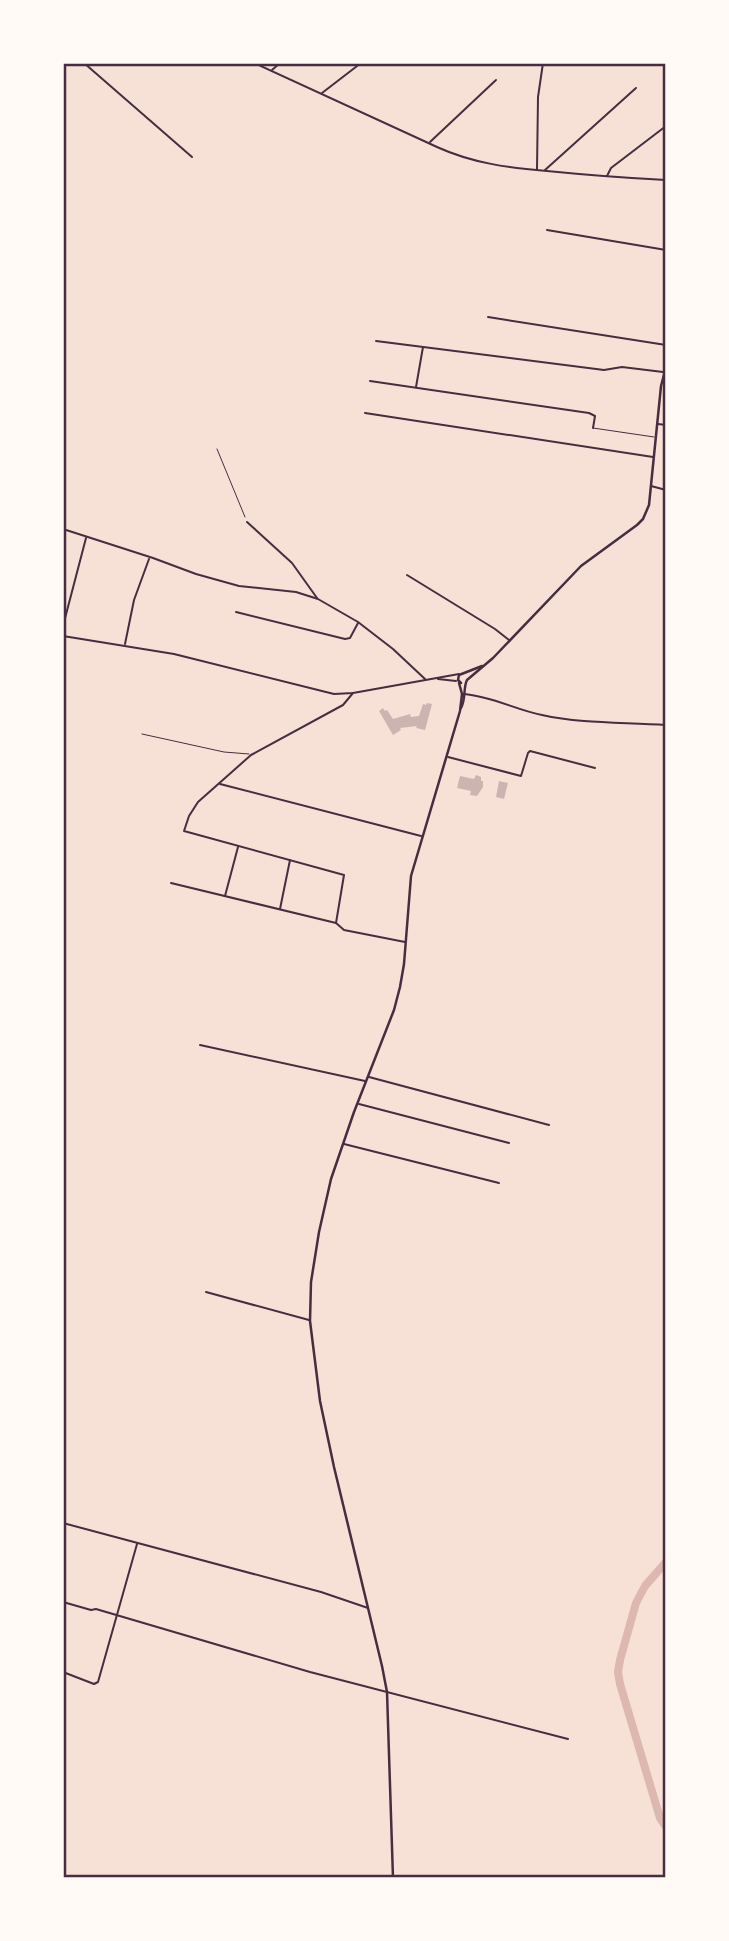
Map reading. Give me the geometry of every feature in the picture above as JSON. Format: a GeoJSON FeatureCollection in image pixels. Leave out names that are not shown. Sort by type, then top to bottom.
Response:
{"type":"FeatureCollection","features":[{"type":"Feature","properties":{"kind":"street"},"geometry":{"type":"LineString","coordinates":[[84,63],[192,157]]}},
{"type":"Feature","properties":{"kind":"street"},"geometry":{"type":"LineString","coordinates":[[254,63],[450,153],[497,166],[607,177],[666,178]]}},
{"type":"Feature","properties":{"kind":"street"},"geometry":{"type":"LineString","coordinates":[[271,71],[280,63]]}},
{"type":"Feature","properties":{"kind":"street"},"geometry":{"type":"LineString","coordinates":[[321,94],[360,63]]}},
{"type":"Feature","properties":{"kind":"street"},"geometry":{"type":"LineString","coordinates":[[537,170],[537,105],[543,63]]}},
{"type":"Feature","properties":{"kind":"street"},"geometry":{"type":"LineString","coordinates":[[429,143],[496,80]]}},
{"type":"Feature","properties":{"kind":"street"},"geometry":{"type":"LineString","coordinates":[[544,171],[636,88]]}},
{"type":"Feature","properties":{"kind":"street"},"geometry":{"type":"LineString","coordinates":[[607,177],[611,168],[666,126]]}},
{"type":"Feature","properties":{"kind":"street"},"geometry":{"type":"LineString","coordinates":[[547,230],[666,250]]}},
{"type":"Feature","properties":{"kind":"street"},"geometry":{"type":"LineString","coordinates":[[488,317],[666,345]]}},
{"type":"Feature","properties":{"kind":"street"},"geometry":{"type":"LineString","coordinates":[[376,341],[604,370],[622,367],[664,372]]}},
{"type":"Feature","properties":{"kind":"street"},"geometry":{"type":"LineString","coordinates":[[416,388],[423,347]]}},
{"type":"Feature","properties":{"kind":"street"},"geometry":{"type":"LineString","coordinates":[[63,636],[174,654],[334,694],[353,694],[426,679],[466,681],[510,641],[581,566],[643,519],[649,505],[666,367]]}},
{"type":"Feature","properties":{"kind":"street"},"geometry":{"type":"LineString","coordinates":[[370,381],[589,413],[595,416],[593,429]]}},
{"type":"Feature","properties":{"kind":"street"},"geometry":{"type":"LineString","coordinates":[[365,414],[654,457]]}},
{"type":"Feature","properties":{"kind":"street"},"geometry":{"type":"LineString","coordinates":[[657,424],[666,425]]}},
{"type":"Feature","properties":{"kind":"street"},"geometry":{"type":"LineString","coordinates":[[651,486],[666,491]]}},
{"type":"Feature","properties":{"kind":"street"},"geometry":{"type":"LineString","coordinates":[[247,522],[292,564],[318,599]]}},
{"type":"Feature","properties":{"kind":"street"},"geometry":{"type":"LineString","coordinates":[[63,529],[195,574],[239,586],[296,592],[318,599],[358,622],[426,679]]}},
{"type":"Feature","properties":{"kind":"street"},"geometry":{"type":"LineString","coordinates":[[63,625],[86,537]]}},
{"type":"Feature","properties":{"kind":"street"},"geometry":{"type":"LineString","coordinates":[[125,645],[134,600],[149,557]]}},
{"type":"Feature","properties":{"kind":"street"},"geometry":{"type":"LineString","coordinates":[[407,575],[510,641]]}},
{"type":"Feature","properties":{"kind":"street"},"geometry":{"type":"LineString","coordinates":[[236,612],[345,639],[350,638],[358,622]]}},
{"type":"Feature","properties":{"kind":"street"},"geometry":{"type":"LineString","coordinates":[[433,679],[461,674],[485,665]]}},
{"type":"Feature","properties":{"kind":"street"},"geometry":{"type":"LineString","coordinates":[[393,1878],[387,1692],[327,1433],[310,1321],[311,1282],[331,1179],[397,999],[404,964],[409,886],[460,711],[467,676],[461,674]]}},
{"type":"Feature","properties":{"kind":"street"},"geometry":{"type":"LineString","coordinates":[[461,674],[458,677],[463,694]]}},
{"type":"Feature","properties":{"kind":"street"},"geometry":{"type":"LineString","coordinates":[[336,923],[344,875],[184,831],[198,802],[251,755],[343,705],[353,694]]}},
{"type":"Feature","properties":{"kind":"street"},"geometry":{"type":"LineString","coordinates":[[463,694],[480,696],[550,717],[666,725]]}},
{"type":"Feature","properties":{"kind":"street"},"geometry":{"type":"LineString","coordinates":[[447,756],[521,776],[530,751],[595,768]]}},
{"type":"Feature","properties":{"kind":"street"},"geometry":{"type":"LineString","coordinates":[[218,784],[422,836]]}},
{"type":"Feature","properties":{"kind":"street"},"geometry":{"type":"LineString","coordinates":[[225,897],[238,846]]}},
{"type":"Feature","properties":{"kind":"street"},"geometry":{"type":"LineString","coordinates":[[280,910],[290,860]]}},
{"type":"Feature","properties":{"kind":"street"},"geometry":{"type":"LineString","coordinates":[[171,883],[336,923],[344,930],[406,942]]}},
{"type":"Feature","properties":{"kind":"street"},"geometry":{"type":"LineString","coordinates":[[200,1045],[367,1079],[549,1125]]}},
{"type":"Feature","properties":{"kind":"street"},"geometry":{"type":"LineString","coordinates":[[358,1103],[509,1143]]}},
{"type":"Feature","properties":{"kind":"street"},"geometry":{"type":"LineString","coordinates":[[343,1144],[499,1184]]}},
{"type":"Feature","properties":{"kind":"street"},"geometry":{"type":"LineString","coordinates":[[206,1292],[310,1321]]}},
{"type":"Feature","properties":{"kind":"street"},"geometry":{"type":"LineString","coordinates":[[63,1523],[321,1592],[368,1608]]}},
{"type":"Feature","properties":{"kind":"street"},"geometry":{"type":"LineString","coordinates":[[63,1672],[94,1684],[98,1682],[137,1544]]}},
{"type":"Feature","properties":{"kind":"street"},"geometry":{"type":"LineString","coordinates":[[63,1602],[310,1672],[568,1739]]}},
{"type":"Feature","properties":{"kind":"lane"},"geometry":{"type":"LineString","coordinates":[[593,429],[656,438]]}},
{"type":"Feature","properties":{"kind":"lane"},"geometry":{"type":"LineString","coordinates":[[142,734],[224,752],[251,755]]}},
{"type":"Feature","properties":{"kind":"path"},"geometry":{"type":"LineString","coordinates":[[217,449],[247,522]]}},
{"type":"Feature","properties":{"kind":"building"},"geometry":{"type":"Polygon","coordinates":[[[423,704],[432,704],[425,730],[416,728],[417,726],[400,728],[401,730],[393,735],[379,711],[383,708],[387,710],[393,719],[410,714],[411,717],[419,716],[423,704]]]}},
{"type":"Feature","properties":{"kind":"building"},"geometry":{"type":"Polygon","coordinates":[[[476,775],[483,781],[483,787],[477,796],[470,795],[471,791],[457,788],[460,776],[474,779],[476,775]]]}},
{"type":"Feature","properties":{"kind":"building"},"geometry":{"type":"Polygon","coordinates":[[[499,781],[508,783],[504,799],[496,797],[499,781]]]}},
{"type":"Feature","properties":{"kind":"waterway"},"geometry":{"type":"LineString","coordinates":[[666,1562],[645,1586],[636,1603],[618,1672],[660,1818],[666,1827]]}}]}
